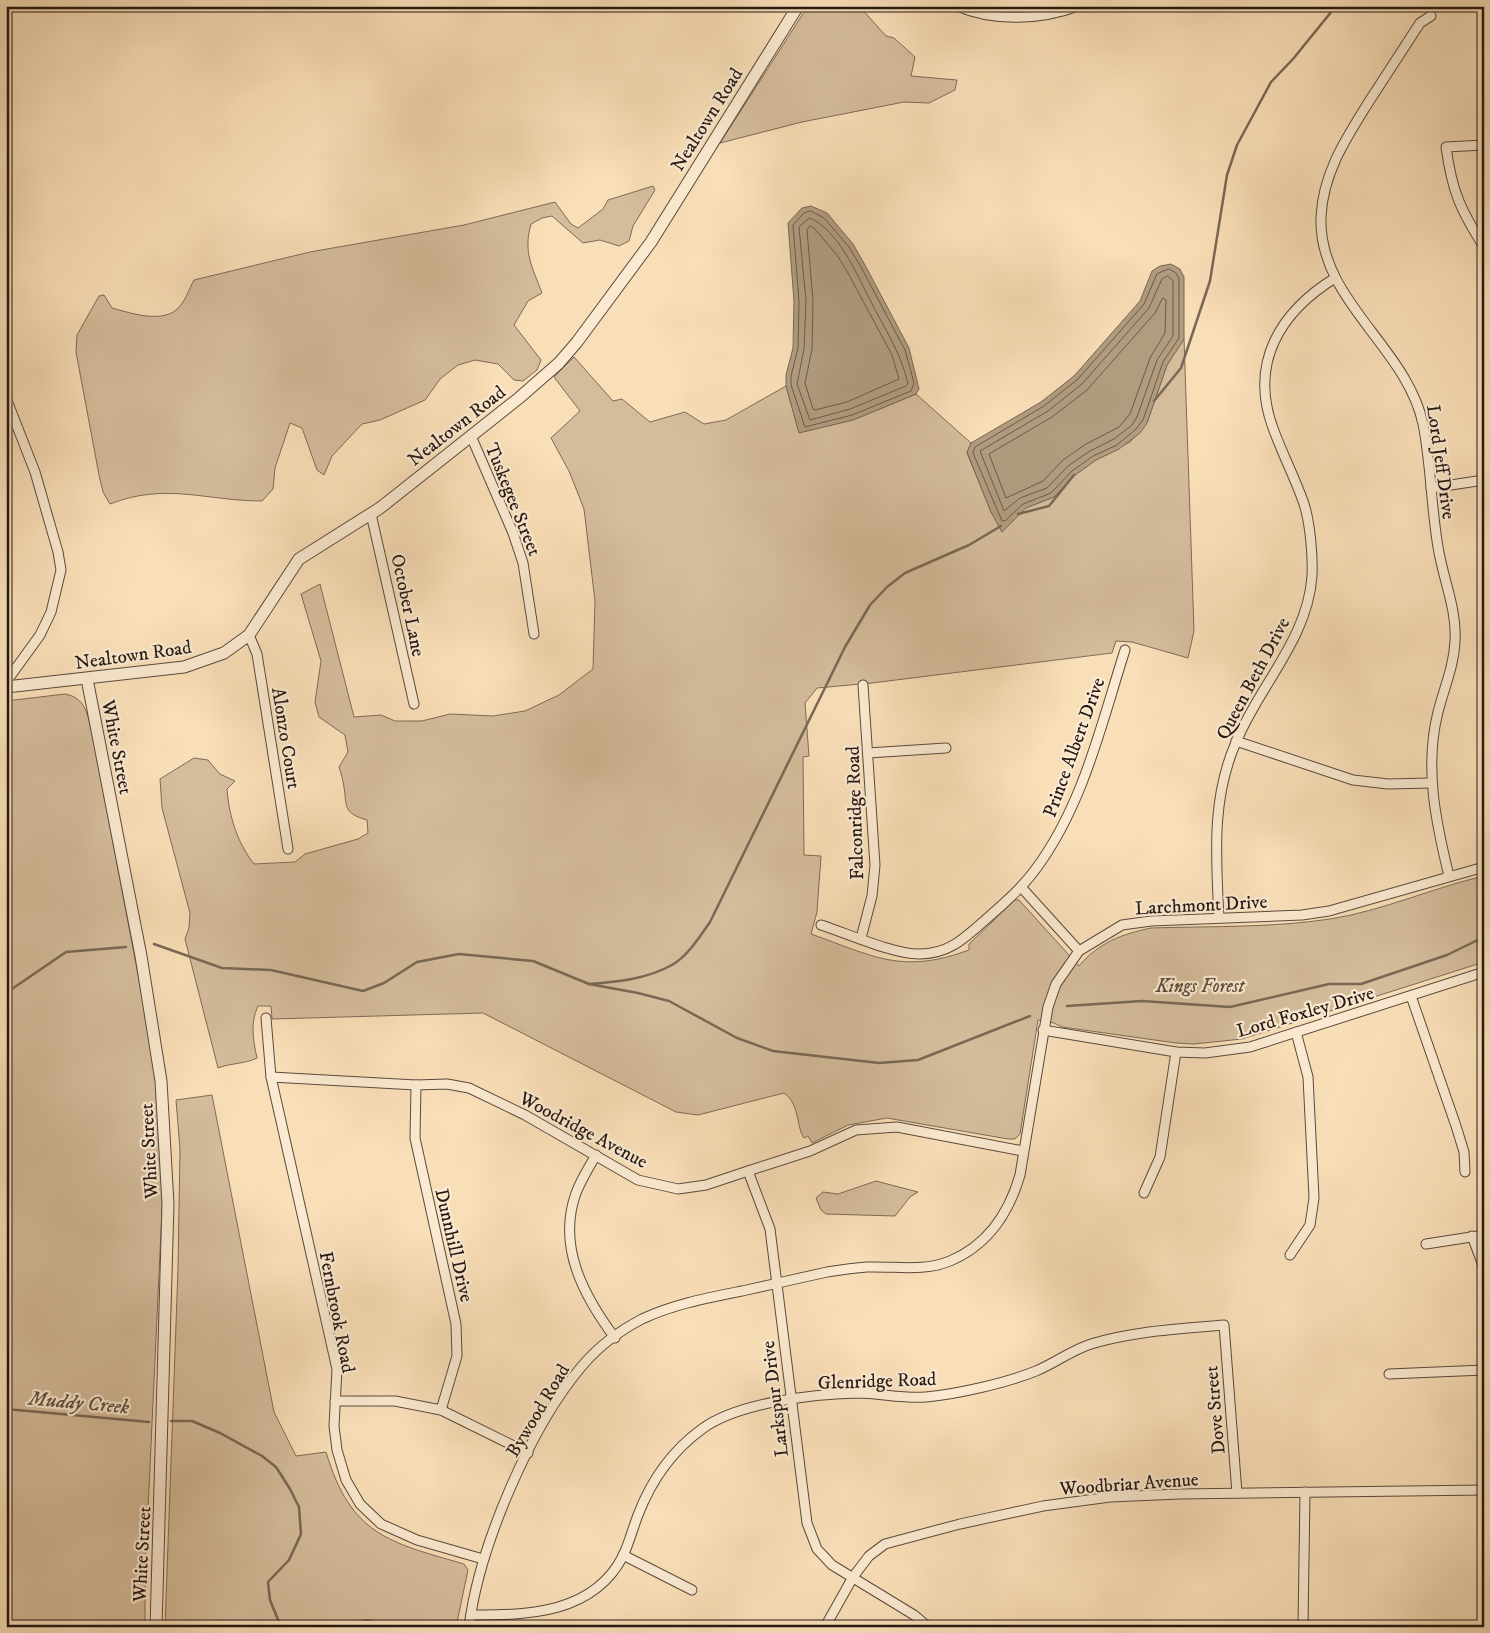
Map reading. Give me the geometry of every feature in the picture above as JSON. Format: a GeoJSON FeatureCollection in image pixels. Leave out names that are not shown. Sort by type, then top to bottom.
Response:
{"type":"FeatureCollection","features":[{"type":"Feature","properties":{"kind":"street","name":"Nealtown Road"},"geometry":{"type":"LineString","coordinates":[[6,687],[167,671],[198,664],[224,653],[248,635],[299,559],[371,514],[471,436],[559,363],[613,296],[651,242],[798,6]]}},
{"type":"Feature","properties":{"kind":"street"},"geometry":{"type":"LineString","coordinates":[[957,6],[973,13],[1023,17],[1068,10],[1078,6]]}},
{"type":"Feature","properties":{"kind":"street","name":"Lord Jeff Drive"},"geometry":{"type":"LineString","coordinates":[[1431,16],[1420,23],[1341,146],[1330,171],[1322,199],[1321,221],[1334,278],[1407,380],[1417,401],[1424,425],[1444,578],[1455,614],[1455,633],[1450,675],[1437,713],[1432,783],[1440,839],[1449,876]]}},
{"type":"Feature","properties":{"kind":"street"},"geometry":{"type":"LineString","coordinates":[[1484,145],[1446,147],[1450,178],[1458,204],[1484,247]]}},
{"type":"Feature","properties":{"kind":"street","name":"Queen Beth Drive"},"geometry":{"type":"LineString","coordinates":[[1218,918],[1216,820],[1222,782],[1245,721],[1296,636],[1306,610],[1312,576],[1304,503],[1272,426],[1264,396],[1265,374],[1276,335],[1287,318],[1314,291],[1334,278]]}},
{"type":"Feature","properties":{"kind":"street"},"geometry":{"type":"LineString","coordinates":[[6,398],[35,472],[58,552],[61,570],[51,612],[40,636],[6,682]]}},
{"type":"Feature","properties":{"kind":"street","name":"Tuskegee Street"},"geometry":{"type":"LineString","coordinates":[[471,436],[513,533],[523,562],[534,634]]}},
{"type":"Feature","properties":{"kind":"street"},"geometry":{"type":"LineString","coordinates":[[1431,488],[1484,480]]}},
{"type":"Feature","properties":{"kind":"street","name":"October Lane"},"geometry":{"type":"LineString","coordinates":[[371,514],[414,704]]}},
{"type":"Feature","properties":{"kind":"street","name":"Alonzo Court"},"geometry":{"type":"LineString","coordinates":[[248,635],[256,654],[288,848]]}},
{"type":"Feature","properties":{"kind":"street","name":"Prince Albert Drive"},"geometry":{"type":"LineString","coordinates":[[821,925],[901,952],[918,954],[937,951],[956,945],[1021,887],[1051,847],[1070,814],[1088,766],[1125,650]]}},
{"type":"Feature","properties":{"kind":"street","name":"White Street"},"geometry":{"type":"LineString","coordinates":[[87,679],[141,956],[161,1081],[166,1144],[168,1204],[156,1627]]}},
{"type":"Feature","properties":{"kind":"street","name":"Falconridge Road"},"geometry":{"type":"LineString","coordinates":[[861,938],[872,896],[876,865],[863,685]]}},
{"type":"Feature","properties":{"kind":"street"},"geometry":{"type":"LineString","coordinates":[[1236,741],[1353,780],[1388,784],[1432,783]]}},
{"type":"Feature","properties":{"kind":"street"},"geometry":{"type":"LineString","coordinates":[[868,754],[946,748]]}},
{"type":"Feature","properties":{"kind":"street","name":"Larchmont Drive"},"geometry":{"type":"LineString","coordinates":[[904,1268],[924,1268],[950,1261],[975,1247],[999,1224],[1013,1200],[1020,1175],[1043,1030],[1056,984],[1079,951],[1122,925],[1151,921],[1302,915],[1330,911],[1484,867]]}},
{"type":"Feature","properties":{"kind":"street"},"geometry":{"type":"LineString","coordinates":[[1021,887],[1079,951]]}},
{"type":"Feature","properties":{"kind":"street","name":"Lord Foxley Drive"},"geometry":{"type":"LineString","coordinates":[[1043,1030],[1176,1052],[1204,1053],[1250,1047],[1484,972]]}},
{"type":"Feature","properties":{"kind":"street"},"geometry":{"type":"LineString","coordinates":[[1411,996],[1464,1152],[1465,1172]]}},
{"type":"Feature","properties":{"kind":"street","name":"Fernbrook Road"},"geometry":{"type":"LineString","coordinates":[[266,1018],[271,1077],[337,1369],[334,1426],[337,1450],[346,1480],[360,1504],[381,1524],[416,1540],[483,1559]]}},
{"type":"Feature","properties":{"kind":"street"},"geometry":{"type":"LineString","coordinates":[[1290,1255],[1310,1225],[1314,1198],[1314,1162],[1308,1077],[1296,1032]]}},
{"type":"Feature","properties":{"kind":"street"},"geometry":{"type":"LineString","coordinates":[[1144,1193],[1160,1156],[1176,1052]]}},
{"type":"Feature","properties":{"kind":"street","name":"Woodridge Avenue"},"geometry":{"type":"LineString","coordinates":[[271,1077],[416,1085],[447,1084],[469,1088],[525,1115],[638,1180],[678,1189],[706,1184],[810,1151],[856,1130],[883,1127],[897,1127],[1023,1151]]}},
{"type":"Feature","properties":{"kind":"street","name":"Dunnhill Drive"},"geometry":{"type":"LineString","coordinates":[[416,1085],[415,1138],[456,1324],[457,1356],[441,1410]]}},
{"type":"Feature","properties":{"kind":"street"},"geometry":{"type":"LineString","coordinates":[[596,1155],[577,1191],[570,1213],[572,1260],[583,1291],[615,1338]]}},
{"type":"Feature","properties":{"kind":"street","name":"Larkspur Drive"},"geometry":{"type":"LineString","coordinates":[[748,1171],[770,1229],[806,1523],[817,1549],[832,1565],[914,1615],[928,1627]]}},
{"type":"Feature","properties":{"kind":"street"},"geometry":{"type":"LineString","coordinates":[[1426,1244],[1484,1235]]}},
{"type":"Feature","properties":{"kind":"street"},"geometry":{"type":"LineString","coordinates":[[1472,1236],[1484,1268]]}},
{"type":"Feature","properties":{"kind":"street","name":"Bywood Road"},"geometry":{"type":"LineString","coordinates":[[469,1627],[483,1559],[491,1534],[528,1453],[548,1416],[582,1366],[615,1338],[641,1320],[674,1306],[829,1272],[867,1267],[904,1268]]}},
{"type":"Feature","properties":{"kind":"street","name":"Glenridge Road"},"geometry":{"type":"LineString","coordinates":[[471,1615],[511,1616],[568,1605],[588,1596],[603,1583],[624,1555],[639,1513],[658,1476],[677,1449],[704,1428],[727,1414],[790,1400],[857,1393],[926,1397],[1005,1381],[1036,1371],[1087,1345],[1118,1336],[1224,1326]]}},
{"type":"Feature","properties":{"kind":"street","name":"Dove Street"},"geometry":{"type":"LineString","coordinates":[[1224,1326],[1237,1493]]}},
{"type":"Feature","properties":{"kind":"street"},"geometry":{"type":"LineString","coordinates":[[1389,1374],[1484,1370]]}},
{"type":"Feature","properties":{"kind":"street"},"geometry":{"type":"LineString","coordinates":[[335,1401],[395,1401],[441,1410],[528,1453]]}},
{"type":"Feature","properties":{"kind":"street","name":"Woodbriar Avenue"},"geometry":{"type":"LineString","coordinates":[[825,1627],[853,1577],[869,1556],[885,1544],[1006,1513],[1110,1497],[1237,1493],[1484,1490]]}},
{"type":"Feature","properties":{"kind":"street"},"geometry":{"type":"LineString","coordinates":[[1303,1627],[1305,1492]]}},
{"type":"Feature","properties":{"kind":"street"},"geometry":{"type":"LineString","coordinates":[[624,1555],[692,1590]]}},
{"type":"Feature","properties":{"kind":"green space"},"geometry":{"type":"Polygon","coordinates":[[[808,6],[859,6],[886,36],[894,38],[915,57],[911,76],[957,80],[955,90],[929,103],[904,102],[802,122],[720,143],[808,6]]]}},
{"type":"Feature","properties":{"kind":"green space"},"geometry":{"type":"Polygon","coordinates":[[[653,186],[655,190],[633,226],[629,241],[619,246],[600,240],[583,243],[552,216],[542,218],[531,224],[528,251],[542,293],[528,301],[514,325],[541,360],[537,370],[523,381],[514,380],[498,364],[475,360],[458,365],[440,379],[425,400],[380,420],[362,424],[332,456],[324,475],[317,470],[302,428],[290,423],[275,468],[273,489],[262,501],[168,493],[150,494],[110,504],[103,492],[76,352],[77,335],[99,296],[104,295],[112,308],[145,316],[162,316],[169,314],[179,307],[194,280],[310,252],[464,225],[555,202],[571,224],[578,228],[603,209],[608,200],[653,186]]]}},
{"type":"Feature","properties":{"kind":"green space","name":"Kings Forest"},"geometry":{"type":"Polygon","coordinates":[[[1184,339],[1194,631],[1188,658],[1132,642],[1116,641],[1112,653],[872,683],[817,688],[805,703],[809,756],[803,757],[804,855],[821,856],[817,912],[811,934],[888,960],[906,962],[925,961],[969,950],[969,944],[1015,900],[1019,900],[1079,966],[1102,945],[1130,933],[1151,928],[1263,925],[1330,919],[1369,911],[1484,876],[1484,962],[1242,1039],[1194,1044],[1176,1043],[1062,1027],[1054,1023],[1038,1020],[1020,1134],[1015,1139],[887,1118],[848,1125],[812,1143],[808,1136],[804,1138],[793,1103],[784,1093],[698,1115],[676,1112],[483,1013],[272,1019],[271,1006],[258,1006],[253,1025],[253,1038],[257,1058],[218,1068],[185,939],[189,928],[190,913],[162,808],[160,779],[194,758],[208,760],[220,774],[235,781],[227,789],[230,809],[239,838],[254,864],[295,862],[305,854],[358,839],[368,833],[367,820],[353,814],[346,804],[344,784],[339,767],[348,752],[345,735],[319,717],[315,702],[321,661],[301,594],[320,584],[354,717],[381,715],[395,721],[422,721],[450,714],[493,716],[525,711],[559,695],[593,669],[595,601],[584,509],[569,471],[551,438],[580,411],[554,377],[574,357],[613,401],[622,399],[650,422],[685,412],[704,424],[726,420],[786,386],[799,432],[853,420],[916,394],[971,443],[967,453],[991,512],[1002,531],[1025,508],[1054,497],[1075,475],[1096,460],[1130,442],[1147,423],[1167,365],[1184,339]]]}},
{"type":"Feature","properties":{"kind":"green space"},"geometry":{"type":"Polygon","coordinates":[[[65,694],[72,696],[81,703],[87,713],[92,732],[155,1064],[163,1188],[145,1574],[145,1627],[6,1627],[6,701],[65,694]]]}},
{"type":"Feature","properties":{"kind":"green space"},"geometry":{"type":"Polygon","coordinates":[[[212,1095],[274,1412],[296,1456],[326,1452],[336,1480],[347,1501],[361,1518],[376,1531],[414,1549],[464,1564],[468,1570],[456,1627],[165,1627],[178,1269],[180,1149],[176,1100],[212,1095]]]}},
{"type":"Feature","properties":{"kind":"green space"},"geometry":{"type":"Polygon","coordinates":[[[876,1181],[918,1192],[910,1197],[895,1216],[826,1214],[821,1210],[816,1198],[823,1192],[838,1194],[876,1181]]]}},
{"type":"Feature","properties":{"kind":"water"},"geometry":{"type":"Polygon","coordinates":[[[811,206],[827,213],[853,244],[909,348],[919,389],[916,394],[853,420],[799,433],[786,386],[786,375],[793,348],[794,301],[788,223],[802,208],[811,206]]]}},
{"type":"Feature","properties":{"kind":"water"},"geometry":{"type":"Polygon","coordinates":[[[1171,264],[1180,269],[1184,277],[1184,339],[1167,365],[1147,423],[1140,433],[1119,449],[1096,460],[1075,475],[1054,497],[1026,508],[1002,532],[991,512],[967,452],[971,443],[1041,402],[1074,376],[1140,301],[1152,271],[1160,266],[1171,264]]]}},
{"type":"Feature","properties":{"kind":"waterway"},"geometry":{"type":"LineString","coordinates":[[1154,401],[1181,368],[1210,281],[1227,175],[1237,145],[1271,82],[1293,59],[1336,6]]}},
{"type":"Feature","properties":{"kind":"waterway"},"geometry":{"type":"LineString","coordinates":[[1018,514],[1049,506],[1074,475]]}},
{"type":"Feature","properties":{"kind":"waterway"},"geometry":{"type":"LineString","coordinates":[[589,984],[621,981],[652,974],[672,965],[688,951],[710,922],[845,647],[870,605],[887,587],[905,573],[969,545],[1001,526]]}},
{"type":"Feature","properties":{"kind":"waterway"},"geometry":{"type":"LineString","coordinates":[[1067,1006],[1142,1001],[1230,1007],[1329,984],[1361,984],[1447,955],[1484,937]]}},
{"type":"Feature","properties":{"kind":"waterway"},"geometry":{"type":"LineString","coordinates":[[154,944],[222,968],[271,970],[363,991],[384,983],[417,962],[459,954],[533,961],[589,984],[669,1001],[737,1038],[773,1051],[879,1063],[918,1060],[1030,1016]]}},
{"type":"Feature","properties":{"kind":"waterway"},"geometry":{"type":"LineString","coordinates":[[6,993],[66,952],[126,947]]}},
{"type":"Feature","properties":{"kind":"waterway","name":"Muddy Creek"},"geometry":{"type":"LineString","coordinates":[[6,1409],[149,1422]]}},
{"type":"Feature","properties":{"kind":"waterway","name":"Muddy Creek"},"geometry":{"type":"LineString","coordinates":[[171,1421],[192,1421],[220,1433],[262,1456],[276,1467],[290,1489],[299,1507],[301,1534],[289,1560],[268,1582],[270,1600],[281,1627]]}},
{"type":"Feature","properties":{"kind":"waterway","name":"Muddy Creek"},"geometry":{"type":"LineString","coordinates":[[348,1627],[361,1621],[373,1622],[381,1627]]}}]}
